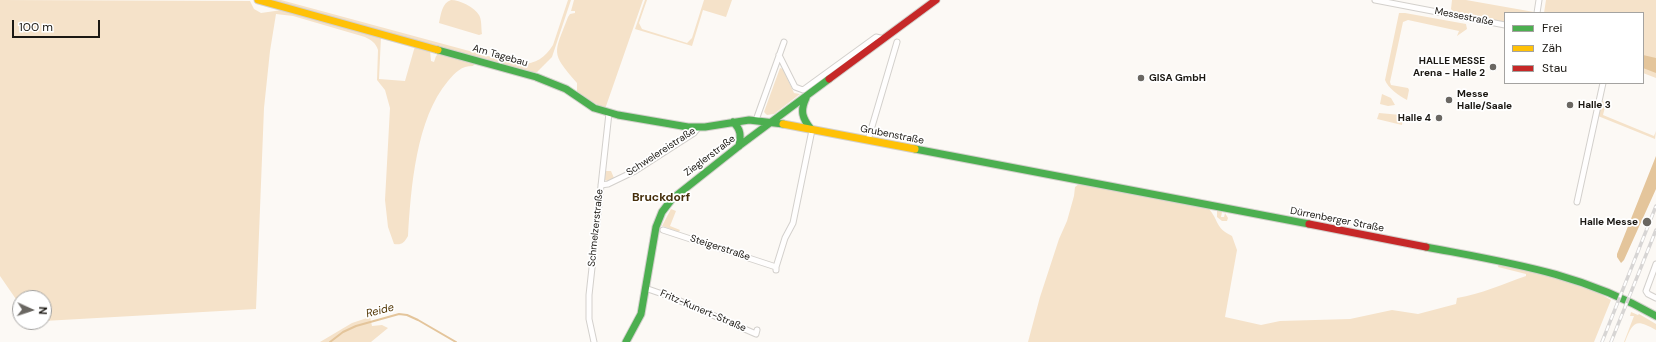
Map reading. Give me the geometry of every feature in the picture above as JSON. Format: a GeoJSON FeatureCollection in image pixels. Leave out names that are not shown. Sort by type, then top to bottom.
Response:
{"type":"FeatureCollection","features":[{"type":"Feature","properties":{"kind":"street","name":"Am Tagebau"},"geometry":{"type":"LineString","coordinates":[[258,0],[536,77],[566,89],[594,108],[609,113],[688,127],[756,120],[773,122]]}},
{"type":"Feature","properties":{"kind":"street","name":"Zieglerstraße"},"geometry":{"type":"LineString","coordinates":[[626,342],[641,314],[654,233],[662,212],[679,192],[936,0]]}},
{"type":"Feature","properties":{"kind":"street","name":"Messestraße"},"geometry":{"type":"LineString","coordinates":[[1375,0],[1504,25]]}},
{"type":"Feature","properties":{"kind":"street"},"geometry":{"type":"LineString","coordinates":[[1537,12],[1539,0]]}},
{"type":"Feature","properties":{"kind":"street","name":"Zieglerstraße"},"geometry":{"type":"LineString","coordinates":[[779,55],[795,87],[803,90],[876,37],[884,39]]}},
{"type":"Feature","properties":{"kind":"street"},"geometry":{"type":"LineString","coordinates":[[756,120],[784,42]]}},
{"type":"Feature","properties":{"kind":"street"},"geometry":{"type":"LineString","coordinates":[[868,140],[897,42]]}},
{"type":"Feature","properties":{"kind":"street"},"geometry":{"type":"LineString","coordinates":[[1577,202],[1603,84]]}},
{"type":"Feature","properties":{"kind":"street"},"geometry":{"type":"LineString","coordinates":[[806,98],[802,107],[802,115],[803,120],[812,129]]}},
{"type":"Feature","properties":{"kind":"street","name":"Schmelzerstraße"},"geometry":{"type":"LineString","coordinates":[[594,341],[588,313],[609,113]]}},
{"type":"Feature","properties":{"kind":"street"},"geometry":{"type":"LineString","coordinates":[[733,122],[740,129],[741,134],[739,146]]}},
{"type":"Feature","properties":{"kind":"street","name":"Grubenstraße"},"geometry":{"type":"LineString","coordinates":[[773,122],[1006,167]]}},
{"type":"Feature","properties":{"kind":"street","name":"Schwelereistraße"},"geometry":{"type":"LineString","coordinates":[[601,185],[608,184],[635,171],[694,133],[699,127]]}},
{"type":"Feature","properties":{"kind":"street","name":"Steigerstraße"},"geometry":{"type":"LineString","coordinates":[[664,230],[776,268],[785,238],[793,223],[812,129]]}},
{"type":"Feature","properties":{"kind":"street","name":"Dürrenberger Straße"},"geometry":{"type":"LineString","coordinates":[[1006,167],[1553,272],[1598,286],[1630,301],[1656,316]]}},
{"type":"Feature","properties":{"kind":"street"},"geometry":{"type":"LineString","coordinates":[[1656,264],[1646,291],[1648,294],[1656,298]]}},
{"type":"Feature","properties":{"kind":"street","name":"Fritz-Kunert-Straße"},"geometry":{"type":"LineString","coordinates":[[645,288],[671,297],[756,334],[757,330]]}},
{"type":"Feature","properties":{"kind":"shaded area"},"geometry":{"type":"Polygon","coordinates":[[[0,0],[250,1],[254,9],[261,13],[282,10],[381,37],[379,79],[405,81],[415,46],[430,50],[431,61],[434,62],[436,56],[440,53],[476,62],[473,66],[465,67],[459,70],[448,81],[437,97],[429,114],[417,154],[411,196],[408,236],[402,243],[394,244],[388,227],[385,200],[390,108],[385,90],[377,80],[378,50],[376,45],[365,37],[293,16],[276,14],[270,51],[264,108],[256,309],[52,321],[52,290],[12,290],[12,293],[0,276],[0,0]]]}},
{"type":"Feature","properties":{"kind":"shaded area"},"geometry":{"type":"Polygon","coordinates":[[[269,0],[281,0],[521,65],[540,59],[550,50],[568,0],[571,0],[552,57],[537,72],[533,73],[269,0]]]}},
{"type":"Feature","properties":{"kind":"shaded area"},"geometry":{"type":"Polygon","coordinates":[[[451,0],[466,4],[477,12],[481,19],[482,34],[479,35],[439,23],[444,6],[451,0]]]}},
{"type":"Feature","properties":{"kind":"shaded area"},"geometry":{"type":"Polygon","coordinates":[[[574,0],[643,0],[605,109],[580,95],[577,91],[577,83],[562,65],[557,52],[568,17],[570,14],[575,13],[575,11],[571,11],[574,0]]]}},
{"type":"Feature","properties":{"kind":"shaded area"},"geometry":{"type":"Polygon","coordinates":[[[645,0],[647,0],[639,23],[642,29],[687,43],[692,38],[704,0],[732,0],[726,17],[703,10],[692,46],[635,29],[645,0]]]}},
{"type":"Feature","properties":{"kind":"shaded area"},"geometry":{"type":"Polygon","coordinates":[[[1452,0],[1466,0],[1534,12],[1504,12],[1504,22],[1454,13],[1451,9],[1452,0]]]}},
{"type":"Feature","properties":{"kind":"shaded area"},"geometry":{"type":"Polygon","coordinates":[[[1546,0],[1656,0],[1656,78],[1644,73],[1644,12],[1544,12],[1546,0]]]}},
{"type":"Feature","properties":{"kind":"shaded area"},"geometry":{"type":"Polygon","coordinates":[[[1399,13],[1466,24],[1467,29],[1457,36],[1459,31],[1408,20],[1403,22],[1390,82],[1391,85],[1408,88],[1407,100],[1394,92],[1385,80],[1399,13]]]}},
{"type":"Feature","properties":{"kind":"shaded area"},"geometry":{"type":"Polygon","coordinates":[[[1644,55],[1656,58],[1656,73],[1644,68],[1644,55]]]}},
{"type":"Feature","properties":{"kind":"shaded area"},"geometry":{"type":"Polygon","coordinates":[[[780,68],[783,69],[794,93],[800,94],[774,114],[767,115],[764,112],[780,68]]]}},
{"type":"Feature","properties":{"kind":"shaded area"},"geometry":{"type":"Polygon","coordinates":[[[1382,94],[1391,98],[1395,105],[1388,106],[1380,104],[1382,94]]]}},
{"type":"Feature","properties":{"kind":"shaded area"},"geometry":{"type":"Polygon","coordinates":[[[1602,101],[1606,103],[1603,115],[1654,136],[1656,131],[1655,139],[1598,116],[1602,101]]]}},
{"type":"Feature","properties":{"kind":"shaded area"},"geometry":{"type":"Polygon","coordinates":[[[1379,113],[1401,115],[1403,118],[1402,125],[1377,119],[1379,113]]]}},
{"type":"Feature","properties":{"kind":"shaded area"},"geometry":{"type":"Polygon","coordinates":[[[1656,156],[1656,189],[1624,260],[1621,263],[1617,257],[1617,254],[1656,156]]]}},
{"type":"Feature","properties":{"kind":"shaded area"},"geometry":{"type":"Polygon","coordinates":[[[631,170],[632,171],[608,181],[605,180],[605,171],[611,171],[614,178],[631,170]]]}},
{"type":"Feature","properties":{"kind":"shaded area"},"geometry":{"type":"Polygon","coordinates":[[[1079,184],[1208,208],[1222,230],[1232,236],[1237,250],[1225,317],[1261,325],[1280,321],[1350,319],[1392,310],[1418,314],[1456,304],[1457,298],[1483,291],[1526,276],[1526,274],[1498,267],[1499,264],[1568,278],[1567,282],[1599,293],[1611,300],[1594,342],[1028,342],[1040,297],[1059,239],[1067,221],[1075,187],[1079,184]]]}},
{"type":"Feature","properties":{"kind":"shaded area"},"geometry":{"type":"Polygon","coordinates":[[[671,209],[676,211],[670,226],[680,230],[679,232],[662,226],[671,209]]]}},
{"type":"Feature","properties":{"kind":"shaded area"},"geometry":{"type":"Polygon","coordinates":[[[1217,211],[1222,212],[1221,217],[1224,217],[1225,213],[1228,218],[1227,221],[1222,221],[1217,217],[1217,211]]]}},
{"type":"Feature","properties":{"kind":"shaded area"},"geometry":{"type":"Polygon","coordinates":[[[1631,312],[1638,315],[1639,314],[1656,324],[1656,330],[1643,324],[1636,324],[1630,330],[1624,342],[1634,316],[1630,316],[1631,312]]]}},
{"type":"Feature","properties":{"kind":"shaded area"},"geometry":{"type":"Polygon","coordinates":[[[370,317],[372,326],[382,325],[388,328],[371,342],[320,342],[352,323],[370,317]]]}},
{"type":"Feature","properties":{"kind":"waterway","name":"Reide"},"geometry":{"type":"LineString","coordinates":[[330,342],[343,332],[356,326],[399,314],[407,315],[418,320],[456,342]]}},
{"type":"Feature","properties":{"kind":"railway"},"geometry":{"type":"LineString","coordinates":[[1602,342],[1656,206]]}},
{"type":"Feature","properties":{"kind":"railway"},"geometry":{"type":"LineString","coordinates":[[1611,342],[1656,230]]}},
{"type":"Feature","properties":{"kind":"traffic: fast"},"geometry":{"type":"LineString","coordinates":[[438,50],[536,77],[566,89],[594,108],[618,115],[688,127],[705,127],[749,120],[783,124]]}},
{"type":"Feature","properties":{"kind":"traffic: fast"},"geometry":{"type":"LineString","coordinates":[[626,342],[641,314],[656,227],[662,212],[672,199],[739,146],[829,79]]}},
{"type":"Feature","properties":{"kind":"traffic: fast"},"geometry":{"type":"LineString","coordinates":[[806,98],[803,107],[803,114],[811,129]]}},
{"type":"Feature","properties":{"kind":"traffic: fast"},"geometry":{"type":"LineString","coordinates":[[733,122],[738,127],[740,133],[739,146]]}},
{"type":"Feature","properties":{"kind":"traffic: fast"},"geometry":{"type":"LineString","coordinates":[[915,149],[1309,224]]}},
{"type":"Feature","properties":{"kind":"traffic: fast"},"geometry":{"type":"LineString","coordinates":[[1426,247],[1487,258],[1572,279],[1628,301],[1656,316]]}},
{"type":"Feature","properties":{"kind":"traffic: slow"},"geometry":{"type":"LineString","coordinates":[[258,0],[438,50]]}},
{"type":"Feature","properties":{"kind":"traffic: slow"},"geometry":{"type":"LineString","coordinates":[[783,124],[915,149]]}},
{"type":"Feature","properties":{"kind":"traffic: jam"},"geometry":{"type":"LineString","coordinates":[[829,79],[936,0]]}},
{"type":"Feature","properties":{"kind":"traffic: jam"},"geometry":{"type":"LineString","coordinates":[[1309,224],[1426,247]]}},
{"type":"Feature","properties":{"kind":"place","name":"HALLE MESSE Arena - Halle 2"},"geometry":{"type":"Point","coordinates":[1493,67]}},
{"type":"Feature","properties":{"kind":"place","name":"GISA GmbH"},"geometry":{"type":"Point","coordinates":[1141,78]}},
{"type":"Feature","properties":{"kind":"place","name":"Messe Halle/Saale"},"geometry":{"type":"Point","coordinates":[1449,100]}},
{"type":"Feature","properties":{"kind":"place","name":"Halle 3"},"geometry":{"type":"Point","coordinates":[1570,105]}},
{"type":"Feature","properties":{"kind":"place","name":"Halle 4"},"geometry":{"type":"Point","coordinates":[1439,118]}},
{"type":"Feature","properties":{"kind":"place","name":"Halle Messe"},"geometry":{"type":"Point","coordinates":[1647,222]}},
{"type":"Feature","properties":{"kind":"district","name":"Bruckdorf"},"geometry":{"type":"Point","coordinates":[661,198]}}]}
